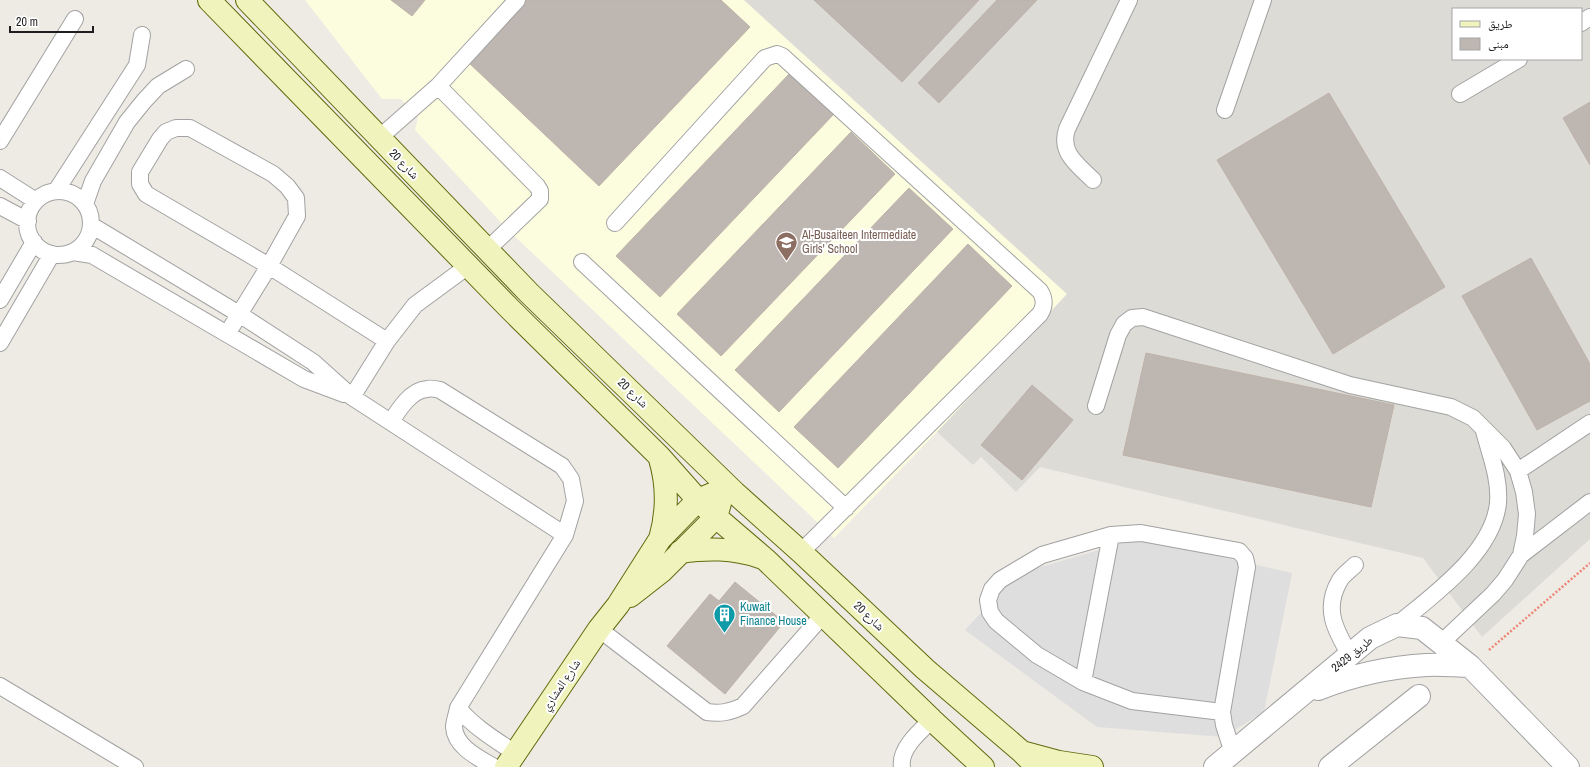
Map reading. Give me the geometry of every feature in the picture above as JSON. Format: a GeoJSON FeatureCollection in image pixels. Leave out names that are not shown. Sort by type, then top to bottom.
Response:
{"type":"FeatureCollection","features":[{"type":"Feature","properties":{"kind":"main road","name":"شارع 20"},"geometry":{"type":"LineString","coordinates":[[205,0],[468,266],[659,456],[698,500],[765,559],[932,720],[984,767]]}},
{"type":"Feature","properties":{"kind":"main road","name":"شارع 20"},"geometry":{"type":"LineString","coordinates":[[247,0],[487,250],[725,488],[801,552],[925,669],[1030,760]]}},
{"type":"Feature","properties":{"kind":"main road"},"geometry":{"type":"LineString","coordinates":[[659,456],[666,483],[667,497],[665,518],[660,539]]}},
{"type":"Feature","properties":{"kind":"main road","name":"شارع المشاري"},"geometry":{"type":"LineString","coordinates":[[510,760],[599,629],[618,605],[660,539],[698,500],[725,488]]}},
{"type":"Feature","properties":{"kind":"main road"},"geometry":{"type":"LineString","coordinates":[[716,517],[725,488]]}},
{"type":"Feature","properties":{"kind":"main road","name":"شارع المشاري"},"geometry":{"type":"LineString","coordinates":[[618,605],[662,571],[716,517]]}},
{"type":"Feature","properties":{"kind":"main road"},"geometry":{"type":"LineString","coordinates":[[680,552],[703,549],[732,550],[765,559]]}},
{"type":"Feature","properties":{"kind":"main road"},"geometry":{"type":"LineString","coordinates":[[1030,760],[1059,762],[1092,767]]}},
{"type":"Feature","properties":{"kind":"street"},"geometry":{"type":"LineString","coordinates":[[1397,625],[1422,628],[1470,666],[1562,765]]}},
{"type":"Feature","properties":{"kind":"street","name":"طريق 2429"},"geometry":{"type":"LineString","coordinates":[[1216,767],[1370,638],[1397,625]]}},
{"type":"Feature","properties":{"kind":"street"},"geometry":{"type":"LineString","coordinates":[[1304,694],[1344,679],[1385,670],[1428,665],[1470,666]]}},
{"type":"Feature","properties":{"kind":"street"},"geometry":{"type":"LineString","coordinates":[[1330,767],[1419,696]]}},
{"type":"Feature","properties":{"kind":"lane"},"geometry":{"type":"LineString","coordinates":[[379,138],[438,86],[517,0]]}},
{"type":"Feature","properties":{"kind":"lane"},"geometry":{"type":"LineString","coordinates":[[1093,180],[1068,154],[1064,136],[1129,0]]}},
{"type":"Feature","properties":{"kind":"lane"},"geometry":{"type":"LineString","coordinates":[[1225,110],[1263,0]]}},
{"type":"Feature","properties":{"kind":"lane"},"geometry":{"type":"LineString","coordinates":[[0,141],[75,19]]}},
{"type":"Feature","properties":{"kind":"lane"},"geometry":{"type":"LineString","coordinates":[[56,191],[137,65],[142,35]]}},
{"type":"Feature","properties":{"kind":"lane"},"geometry":{"type":"LineString","coordinates":[[615,223],[765,58],[777,54],[782,56],[1040,291],[1044,300],[1040,314],[801,552]]}},
{"type":"Feature","properties":{"kind":"lane"},"geometry":{"type":"LineString","coordinates":[[1460,94],[1517,60]]}},
{"type":"Feature","properties":{"kind":"lane"},"geometry":{"type":"LineString","coordinates":[[85,204],[93,181],[127,122],[158,86],[186,69]]}},
{"type":"Feature","properties":{"kind":"lane"},"geometry":{"type":"LineString","coordinates":[[438,86],[539,188],[541,194],[540,199],[487,250]]}},
{"type":"Feature","properties":{"kind":"lane"},"geometry":{"type":"LineString","coordinates":[[227,334],[268,266],[297,216],[296,198],[287,186],[273,174],[190,128],[176,128],[166,132],[160,139],[140,172],[140,184],[146,194],[268,266],[387,341]]}},
{"type":"Feature","properties":{"kind":"lane"},"geometry":{"type":"LineString","coordinates":[[0,178],[36,201]]}},
{"type":"Feature","properties":{"kind":"lane"},"geometry":{"type":"LineString","coordinates":[[56,191],[67,192],[78,196],[85,204],[90,214],[91,225],[89,236],[83,245],[73,252],[63,255],[52,254],[42,250],[34,242],[29,232],[28,221],[30,210],[36,201],[45,194],[56,191]]}},
{"type":"Feature","properties":{"kind":"lane"},"geometry":{"type":"LineString","coordinates":[[0,206],[28,221]]}},
{"type":"Feature","properties":{"kind":"lane"},"geometry":{"type":"LineString","coordinates":[[91,225],[239,314],[313,362],[352,397],[565,535]]}},
{"type":"Feature","properties":{"kind":"lane"},"geometry":{"type":"LineString","coordinates":[[0,300],[34,242]]}},
{"type":"Feature","properties":{"kind":"lane"},"geometry":{"type":"LineString","coordinates":[[73,252],[92,255],[304,380],[352,397]]}},
{"type":"Feature","properties":{"kind":"lane"},"geometry":{"type":"LineString","coordinates":[[0,343],[52,254]]}},
{"type":"Feature","properties":{"kind":"lane"},"geometry":{"type":"LineString","coordinates":[[582,262],[846,508]]}},
{"type":"Feature","properties":{"kind":"lane"},"geometry":{"type":"LineString","coordinates":[[352,397],[387,341],[415,305],[468,266]]}},
{"type":"Feature","properties":{"kind":"lane"},"geometry":{"type":"LineString","coordinates":[[1096,406],[1118,335],[1124,324],[1132,318],[1143,317],[1350,385],[1451,407],[1472,418],[1483,428],[1503,448],[1518,471],[1524,492],[1526,514],[1525,536],[1521,555]]}},
{"type":"Feature","properties":{"kind":"lane"},"geometry":{"type":"LineString","coordinates":[[391,422],[405,401],[414,395],[426,388],[440,390],[562,466],[571,479],[575,501],[565,535],[458,708],[454,727],[456,736],[467,750],[494,767]]}},
{"type":"Feature","properties":{"kind":"lane"},"geometry":{"type":"LineString","coordinates":[[1518,471],[1590,423]]}},
{"type":"Feature","properties":{"kind":"lane"},"geometry":{"type":"LineString","coordinates":[[1397,625],[1444,586],[1469,560],[1490,531],[1498,503],[1498,487],[1495,469],[1483,428]]}},
{"type":"Feature","properties":{"kind":"lane"},"geometry":{"type":"LineString","coordinates":[[1441,643],[1493,594],[1505,580],[1521,555],[1590,502]]}},
{"type":"Feature","properties":{"kind":"lane"},"geometry":{"type":"LineString","coordinates":[[1222,712],[1132,701],[1083,682],[1037,655],[996,621],[990,612],[988,600],[992,589],[1000,580],[1042,555],[1112,535],[1141,533],[1239,551],[1245,558],[1247,567],[1222,712],[1224,726],[1233,753]]}},
{"type":"Feature","properties":{"kind":"lane"},"geometry":{"type":"LineString","coordinates":[[1083,682],[1112,535]]}},
{"type":"Feature","properties":{"kind":"lane"},"geometry":{"type":"LineString","coordinates":[[1350,655],[1332,619],[1332,598],[1340,579],[1355,565]]}},
{"type":"Feature","properties":{"kind":"lane"},"geometry":{"type":"LineString","coordinates":[[599,629],[707,712],[720,714],[743,706],[823,615]]}},
{"type":"Feature","properties":{"kind":"lane"},"geometry":{"type":"LineString","coordinates":[[0,686],[135,767]]}},
{"type":"Feature","properties":{"kind":"lane"},"geometry":{"type":"LineString","coordinates":[[458,708],[468,720],[510,760]]}},
{"type":"Feature","properties":{"kind":"lane"},"geometry":{"type":"LineString","coordinates":[[902,767],[902,757],[911,743],[932,720]]}},
{"type":"Feature","properties":{"kind":"path"},"geometry":{"type":"LineString","coordinates":[[1470,666],[1590,563]]}},
{"type":"Feature","properties":{"kind":"shaded area","name":"Al-Busaiteen Intermediate Girls' School"},"geometry":{"type":"Polygon","coordinates":[[[305,0],[744,0],[1068,294],[834,538],[508,230],[415,130],[418,117],[401,99],[382,99],[305,0]]]}},
{"type":"Feature","properties":{"kind":"shaded area"},"geometry":{"type":"Polygon","coordinates":[[[744,0],[1590,0],[1590,539],[1482,637],[1423,558],[1040,467],[1016,492],[981,457],[973,465],[937,432],[1067,294],[744,0]]]}},
{"type":"Feature","properties":{"kind":"shaded area"},"geometry":{"type":"Polygon","coordinates":[[[1140,538],[1292,573],[1264,712],[1223,737],[1097,727],[965,630],[1017,574],[1140,538]]]}},
{"type":"Feature","properties":{"kind":"building"},"geometry":{"type":"Polygon","coordinates":[[[391,0],[425,0],[412,16],[391,0]]]}},
{"type":"Feature","properties":{"kind":"building"},"geometry":{"type":"Polygon","coordinates":[[[527,0],[721,0],[750,27],[599,186],[468,62],[527,0]]]}},
{"type":"Feature","properties":{"kind":"building"},"geometry":{"type":"Polygon","coordinates":[[[814,0],[979,0],[902,82],[814,0]]]}},
{"type":"Feature","properties":{"kind":"building"},"geometry":{"type":"Polygon","coordinates":[[[997,0],[1037,0],[939,103],[918,83],[997,0]]]}},
{"type":"Feature","properties":{"kind":"building"},"geometry":{"type":"Polygon","coordinates":[[[790,73],[833,115],[660,297],[616,256],[790,73]]]}},
{"type":"Feature","properties":{"kind":"building"},"geometry":{"type":"Polygon","coordinates":[[[1329,93],[1445,287],[1333,354],[1217,160],[1329,93]]]}},
{"type":"Feature","properties":{"kind":"building"},"geometry":{"type":"Polygon","coordinates":[[[1590,102],[1590,165],[1563,118],[1590,102]]]}},
{"type":"Feature","properties":{"kind":"building"},"geometry":{"type":"Polygon","coordinates":[[[851,132],[895,174],[721,356],[677,314],[851,132]]]}},
{"type":"Feature","properties":{"kind":"building"},"geometry":{"type":"Polygon","coordinates":[[[909,188],[953,229],[779,412],[735,370],[909,188]]]}},
{"type":"Feature","properties":{"kind":"building"},"geometry":{"type":"Polygon","coordinates":[[[968,244],[1012,286],[838,468],[794,427],[968,244]]]}},
{"type":"Feature","properties":{"kind":"building"},"geometry":{"type":"Polygon","coordinates":[[[1531,258],[1590,364],[1590,401],[1537,430],[1462,296],[1531,258]]]}},
{"type":"Feature","properties":{"kind":"building"},"geometry":{"type":"Polygon","coordinates":[[[1146,353],[1394,405],[1371,507],[1123,455],[1146,353]]]}},
{"type":"Feature","properties":{"kind":"building"},"geometry":{"type":"Polygon","coordinates":[[[1032,385],[1073,420],[1022,480],[981,445],[1032,385]]]}},
{"type":"Feature","properties":{"kind":"building","name":"Kuwait Finance House"},"geometry":{"type":"Polygon","coordinates":[[[735,582],[784,622],[725,694],[667,646],[710,594],[719,601],[735,582]]]}},
{"type":"Feature","properties":{"kind":"place","name":"Al-Busaiteen Intermediate Girls' School"},"geometry":{"type":"Point","coordinates":[787,262]}},
{"type":"Feature","properties":{"kind":"place","name":"Kuwait Finance House"},"geometry":{"type":"Point","coordinates":[725,634]}}]}
